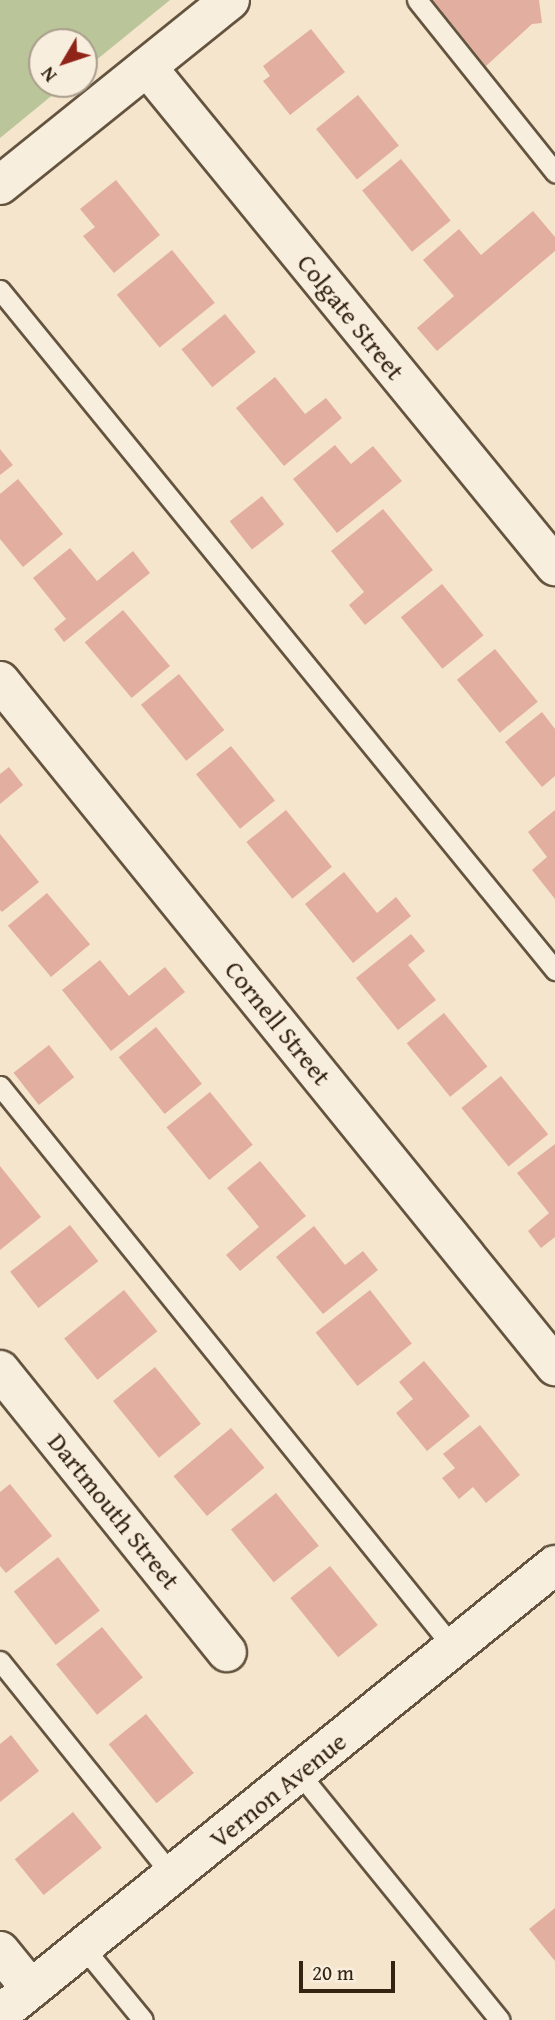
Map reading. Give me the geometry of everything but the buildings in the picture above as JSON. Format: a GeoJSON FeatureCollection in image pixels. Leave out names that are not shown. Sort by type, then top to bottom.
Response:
{"type":"FeatureCollection","features":[{"type":"Feature","properties":{"kind":"street"},"geometry":{"type":"LineString","coordinates":[[0,186],[230,0]]}},
{"type":"Feature","properties":{"kind":"street","name":"Colgate Street"},"geometry":{"type":"LineString","coordinates":[[147,67],[555,566]]}},
{"type":"Feature","properties":{"kind":"street","name":"Cornell Street"},"geometry":{"type":"LineString","coordinates":[[0,681],[555,1366]]}},
{"type":"Feature","properties":{"kind":"street","name":"Dartmouth Street"},"geometry":{"type":"LineString","coordinates":[[0,1370],[227,1652]]}},
{"type":"Feature","properties":{"kind":"street","name":"Vernon Avenue"},"geometry":{"type":"LineString","coordinates":[[0,2014],[555,1565]]}},
{"type":"Feature","properties":{"kind":"street"},"geometry":{"type":"LineString","coordinates":[[0,1951],[31,1989]]}},
{"type":"Feature","properties":{"kind":"lane"},"geometry":{"type":"LineString","coordinates":[[417,0],[555,172]]}},
{"type":"Feature","properties":{"kind":"lane"},"geometry":{"type":"LineString","coordinates":[[0,290],[555,970]]}},
{"type":"Feature","properties":{"kind":"lane"},"geometry":{"type":"LineString","coordinates":[[0,1086],[453,1647]]}},
{"type":"Feature","properties":{"kind":"lane"},"geometry":{"type":"LineString","coordinates":[[0,1661],[172,1875]]}},
{"type":"Feature","properties":{"kind":"lane"},"geometry":{"type":"LineString","coordinates":[[299,1773],[500,2020]]}},
{"type":"Feature","properties":{"kind":"lane"},"geometry":{"type":"LineString","coordinates":[[83,1947],[143,2020]]}},
{"type":"Feature","properties":{"kind":"green space"},"geometry":{"type":"Polygon","coordinates":[[[0,0],[170,0],[98,59],[98,28],[28,28],[28,98],[49,98],[0,138],[0,0]]]}}]}
